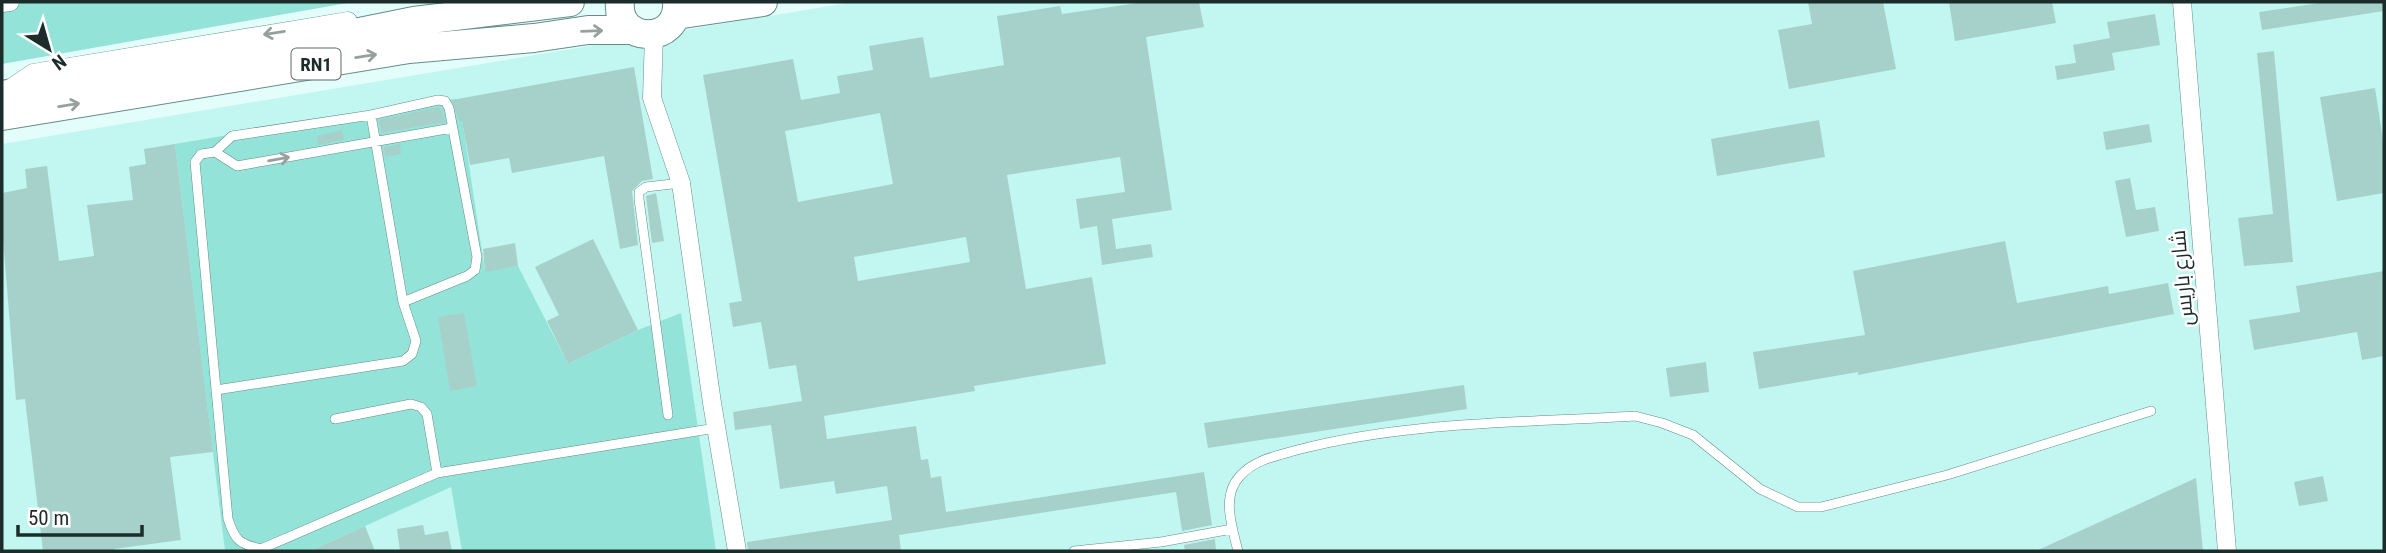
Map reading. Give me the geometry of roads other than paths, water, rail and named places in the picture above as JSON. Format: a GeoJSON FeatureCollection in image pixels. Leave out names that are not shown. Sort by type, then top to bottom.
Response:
{"type":"FeatureCollection","features":[{"type":"Feature","properties":{"kind":"main road","name":"RN1"},"geometry":{"type":"LineString","coordinates":[[2,94],[300,44],[414,21],[570,2]]}},
{"type":"Feature","properties":{"kind":"main road"},"geometry":{"type":"LineString","coordinates":[[620,2],[622,16],[643,32],[663,31],[671,24],[677,9],[763,2]]}},
{"type":"Feature","properties":{"kind":"main road","name":"RN1"},"geometry":{"type":"LineString","coordinates":[[2,116],[409,49],[534,38],[588,30],[643,32]]}},
{"type":"Feature","properties":{"kind":"street"},"geometry":{"type":"LineString","coordinates":[[2,3],[10,2]]}},
{"type":"Feature","properties":{"kind":"street"},"geometry":{"type":"LineString","coordinates":[[2,94],[33,73],[462,2]]}},
{"type":"Feature","properties":{"kind":"street","name":"شارع باريس"},"geometry":{"type":"LineString","coordinates":[[2182,2],[2227,551]]}},
{"type":"Feature","properties":{"kind":"street"},"geometry":{"type":"LineString","coordinates":[[643,32],[652,98],[681,183],[716,428],[737,551]]}},
{"type":"Feature","properties":{"kind":"lane"},"geometry":{"type":"LineString","coordinates":[[403,302],[467,276],[475,270],[477,257],[449,108],[445,101],[438,100],[371,115],[232,136],[215,152],[201,154],[195,162],[228,519],[234,536],[244,545],[261,548],[437,473],[716,428]]}},
{"type":"Feature","properties":{"kind":"lane"},"geometry":{"type":"LineString","coordinates":[[216,390],[403,361],[412,354],[416,341],[403,302],[371,115]]}},
{"type":"Feature","properties":{"kind":"lane"},"geometry":{"type":"LineString","coordinates":[[215,152],[237,166],[452,128]]}},
{"type":"Feature","properties":{"kind":"lane"},"geometry":{"type":"LineString","coordinates":[[668,415],[639,191],[646,187],[681,183]]}},
{"type":"Feature","properties":{"kind":"lane"},"geometry":{"type":"LineString","coordinates":[[335,419],[411,404],[421,407],[427,414],[437,473]]}},
{"type":"Feature","properties":{"kind":"lane"},"geometry":{"type":"LineString","coordinates":[[1238,551],[1228,498],[1239,476],[1261,460],[1338,439],[1436,426],[1635,416],[1693,435],[1760,489],[1798,507],[1821,507],[1947,475],[2151,411]]}},
{"type":"Feature","properties":{"kind":"lane"},"geometry":{"type":"LineString","coordinates":[[1074,551],[1162,547],[1232,529]]}}]}
